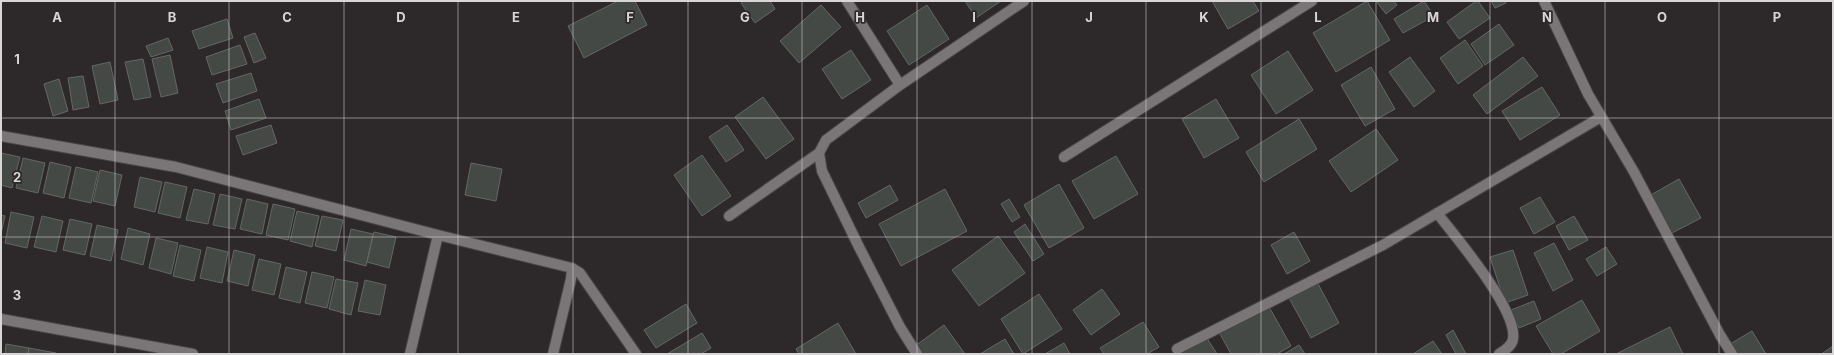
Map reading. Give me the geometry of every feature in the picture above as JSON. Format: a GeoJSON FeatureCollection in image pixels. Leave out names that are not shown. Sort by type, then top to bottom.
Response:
{"type":"FeatureCollection","features":[{"type":"Feature","properties":{"kind":"street"},"geometry":{"type":"LineString","coordinates":[[847,1],[900,85]]}},
{"type":"Feature","properties":{"kind":"street"},"geometry":{"type":"LineString","coordinates":[[729,216],[819,153],[826,140],[900,85],[1024,1]]}},
{"type":"Feature","properties":{"kind":"street"},"geometry":{"type":"LineString","coordinates":[[1064,157],[1312,1]]}},
{"type":"Feature","properties":{"kind":"street"},"geometry":{"type":"LineString","coordinates":[[1544,1],[1588,94],[1634,172],[1720,335],[1732,354]]}},
{"type":"Feature","properties":{"kind":"street"},"geometry":{"type":"LineString","coordinates":[[1177,349],[1383,245],[1601,117]]}},
{"type":"Feature","properties":{"kind":"street"},"geometry":{"type":"LineString","coordinates":[[1,136],[176,167],[572,268],[580,273],[636,354]]}},
{"type":"Feature","properties":{"kind":"street"},"geometry":{"type":"LineString","coordinates":[[819,153],[822,171],[859,247],[900,327],[917,354]]}},
{"type":"Feature","properties":{"kind":"street"},"geometry":{"type":"LineString","coordinates":[[1437,213],[1496,292],[1512,326],[1514,338],[1511,345],[1499,354]]}},
{"type":"Feature","properties":{"kind":"street"},"geometry":{"type":"LineString","coordinates":[[410,354],[438,235]]}},
{"type":"Feature","properties":{"kind":"street"},"geometry":{"type":"LineString","coordinates":[[553,354],[571,280],[572,268]]}},
{"type":"Feature","properties":{"kind":"street"},"geometry":{"type":"LineString","coordinates":[[1,318],[194,354]]}},
{"type":"Feature","properties":{"kind":"building"},"geometry":{"type":"Polygon","coordinates":[[[618,1],[635,1],[647,25],[584,58],[568,26],[618,1]]]}},
{"type":"Feature","properties":{"kind":"building"},"geometry":{"type":"Polygon","coordinates":[[[744,1],[770,1],[775,9],[755,23],[741,3],[744,1]]]}},
{"type":"Feature","properties":{"kind":"building"},"geometry":{"type":"Polygon","coordinates":[[[965,1],[1001,1],[976,18],[965,1]]]}},
{"type":"Feature","properties":{"kind":"building"},"geometry":{"type":"Polygon","coordinates":[[[1212,1],[1253,1],[1259,11],[1228,29],[1212,1]]]}},
{"type":"Feature","properties":{"kind":"building"},"geometry":{"type":"Polygon","coordinates":[[[1367,1],[1390,40],[1336,72],[1313,33],[1367,1]]]}},
{"type":"Feature","properties":{"kind":"building"},"geometry":{"type":"Polygon","coordinates":[[[1376,1],[1394,1],[1397,5],[1386,14],[1376,1]]]}},
{"type":"Feature","properties":{"kind":"building"},"geometry":{"type":"Polygon","coordinates":[[[1424,1],[1434,16],[1403,33],[1394,19],[1424,1]]]}},
{"type":"Feature","properties":{"kind":"building"},"geometry":{"type":"Polygon","coordinates":[[[1478,1],[1490,18],[1459,39],[1447,22],[1478,1]]]}},
{"type":"Feature","properties":{"kind":"building"},"geometry":{"type":"Polygon","coordinates":[[[1491,1],[1505,1],[1506,3],[1495,8],[1491,1]]]}},
{"type":"Feature","properties":{"kind":"building"},"geometry":{"type":"Polygon","coordinates":[[[821,5],[841,27],[799,63],[780,41],[821,5]]]}},
{"type":"Feature","properties":{"kind":"building"},"geometry":{"type":"Polygon","coordinates":[[[927,5],[949,39],[909,65],[887,31],[927,5]]]}},
{"type":"Feature","properties":{"kind":"building"},"geometry":{"type":"Polygon","coordinates":[[[227,19],[233,38],[199,49],[192,31],[227,19]]]}},
{"type":"Feature","properties":{"kind":"building"},"geometry":{"type":"Polygon","coordinates":[[[1499,24],[1514,45],[1485,65],[1471,44],[1499,24]]]}},
{"type":"Feature","properties":{"kind":"building"},"geometry":{"type":"Polygon","coordinates":[[[255,33],[266,58],[254,63],[244,37],[255,33]]]}},
{"type":"Feature","properties":{"kind":"building"},"geometry":{"type":"Polygon","coordinates":[[[168,38],[173,50],[151,57],[146,46],[168,38]]]}},
{"type":"Feature","properties":{"kind":"building"},"geometry":{"type":"Polygon","coordinates":[[[1465,40],[1483,66],[1458,84],[1440,58],[1465,40]]]}},
{"type":"Feature","properties":{"kind":"building"},"geometry":{"type":"Polygon","coordinates":[[[240,45],[247,64],[212,75],[206,57],[240,45]]]}},
{"type":"Feature","properties":{"kind":"building"},"geometry":{"type":"Polygon","coordinates":[[[851,50],[871,80],[842,99],[822,69],[851,50]]]}},
{"type":"Feature","properties":{"kind":"building"},"geometry":{"type":"Polygon","coordinates":[[[1288,51],[1313,90],[1276,114],[1251,75],[1288,51]]]}},
{"type":"Feature","properties":{"kind":"building"},"geometry":{"type":"Polygon","coordinates":[[[170,55],[178,93],[161,97],[152,59],[170,55]]]}},
{"type":"Feature","properties":{"kind":"building"},"geometry":{"type":"Polygon","coordinates":[[[1410,57],[1435,91],[1414,107],[1389,72],[1410,57]]]}},
{"type":"Feature","properties":{"kind":"building"},"geometry":{"type":"Polygon","coordinates":[[[1523,57],[1538,76],[1487,114],[1473,95],[1523,57]]]}},
{"type":"Feature","properties":{"kind":"building"},"geometry":{"type":"Polygon","coordinates":[[[143,59],[151,97],[134,100],[125,62],[143,59]]]}},
{"type":"Feature","properties":{"kind":"building"},"geometry":{"type":"Polygon","coordinates":[[[110,62],[118,100],[100,104],[92,66],[110,62]]]}},
{"type":"Feature","properties":{"kind":"building"},"geometry":{"type":"Polygon","coordinates":[[[1371,67],[1395,109],[1365,126],[1341,85],[1371,67]]]}},
{"type":"Feature","properties":{"kind":"building"},"geometry":{"type":"Polygon","coordinates":[[[251,73],[257,91],[223,103],[216,84],[251,73]]]}},
{"type":"Feature","properties":{"kind":"building"},"geometry":{"type":"Polygon","coordinates":[[[83,76],[89,107],[73,110],[68,78],[83,76]]]}},
{"type":"Feature","properties":{"kind":"building"},"geometry":{"type":"Polygon","coordinates":[[[59,79],[68,111],[53,116],[44,84],[59,79]]]}},
{"type":"Feature","properties":{"kind":"building"},"geometry":{"type":"Polygon","coordinates":[[[1542,87],[1560,115],[1520,140],[1502,111],[1542,87]]]}},
{"type":"Feature","properties":{"kind":"building"},"geometry":{"type":"Polygon","coordinates":[[[763,97],[794,139],[766,159],[735,117],[763,97]]]}},
{"type":"Feature","properties":{"kind":"building"},"geometry":{"type":"Polygon","coordinates":[[[259,99],[266,118],[231,130],[225,111],[259,99]]]}},
{"type":"Feature","properties":{"kind":"building"},"geometry":{"type":"Polygon","coordinates":[[[1216,99],[1239,138],[1204,158],[1182,119],[1216,99]]]}},
{"type":"Feature","properties":{"kind":"building"},"geometry":{"type":"Polygon","coordinates":[[[1299,119],[1317,149],[1264,182],[1246,152],[1299,119]]]}},
{"type":"Feature","properties":{"kind":"building"},"geometry":{"type":"Polygon","coordinates":[[[271,125],[277,143],[243,155],[236,136],[271,125]]]}},
{"type":"Feature","properties":{"kind":"building"},"geometry":{"type":"Polygon","coordinates":[[[727,125],[744,150],[726,162],[709,137],[727,125]]]}},
{"type":"Feature","properties":{"kind":"building"},"geometry":{"type":"Polygon","coordinates":[[[1376,129],[1398,160],[1351,192],[1329,161],[1376,129]]]}},
{"type":"Feature","properties":{"kind":"building"},"geometry":{"type":"Polygon","coordinates":[[[1,153],[20,157],[12,188],[1,185],[1,153]]]}},
{"type":"Feature","properties":{"kind":"building"},"geometry":{"type":"Polygon","coordinates":[[[702,155],[731,196],[702,216],[674,175],[702,155]]]}},
{"type":"Feature","properties":{"kind":"building"},"geometry":{"type":"Polygon","coordinates":[[[1116,156],[1138,194],[1094,219],[1072,181],[1116,156]]]}},
{"type":"Feature","properties":{"kind":"building"},"geometry":{"type":"Polygon","coordinates":[[[23,158],[45,163],[38,193],[16,188],[23,158]]]}},
{"type":"Feature","properties":{"kind":"building"},"geometry":{"type":"Polygon","coordinates":[[[50,162],[71,167],[64,198],[43,193],[50,162]]]}},
{"type":"Feature","properties":{"kind":"building"},"geometry":{"type":"Polygon","coordinates":[[[471,163],[502,169],[496,201],[465,195],[471,163]]]}},
{"type":"Feature","properties":{"kind":"building"},"geometry":{"type":"Polygon","coordinates":[[[76,167],[98,172],[91,203],[69,198],[76,167]]]}},
{"type":"Feature","properties":{"kind":"building"},"geometry":{"type":"Polygon","coordinates":[[[100,170],[122,175],[115,206],[93,201],[100,170]]]}},
{"type":"Feature","properties":{"kind":"building"},"geometry":{"type":"Polygon","coordinates":[[[140,177],[162,182],[155,212],[134,207],[140,177]]]}},
{"type":"Feature","properties":{"kind":"building"},"geometry":{"type":"Polygon","coordinates":[[[1679,179],[1701,218],[1670,234],[1649,196],[1679,179]]]}},
{"type":"Feature","properties":{"kind":"building"},"geometry":{"type":"Polygon","coordinates":[[[165,182],[187,187],[180,218],[158,213],[165,182]]]}},
{"type":"Feature","properties":{"kind":"building"},"geometry":{"type":"Polygon","coordinates":[[[1059,184],[1084,228],[1049,248],[1024,205],[1059,184]]]}},
{"type":"Feature","properties":{"kind":"building"},"geometry":{"type":"Polygon","coordinates":[[[890,185],[898,200],[866,218],[858,203],[890,185]]]}},
{"type":"Feature","properties":{"kind":"building"},"geometry":{"type":"Polygon","coordinates":[[[194,189],[215,194],[208,224],[186,220],[194,189]]]}},
{"type":"Feature","properties":{"kind":"building"},"geometry":{"type":"Polygon","coordinates":[[[945,189],[967,231],[901,266],[879,224],[945,189]]]}},
{"type":"Feature","properties":{"kind":"building"},"geometry":{"type":"Polygon","coordinates":[[[220,194],[242,199],[235,229],[213,225],[220,194]]]}},
{"type":"Feature","properties":{"kind":"building"},"geometry":{"type":"Polygon","coordinates":[[[1540,197],[1555,222],[1534,234],[1520,208],[1540,197]]]}},
{"type":"Feature","properties":{"kind":"building"},"geometry":{"type":"Polygon","coordinates":[[[247,199],[268,204],[262,234],[240,229],[247,199]]]}},
{"type":"Feature","properties":{"kind":"building"},"geometry":{"type":"Polygon","coordinates":[[[1009,199],[1020,217],[1012,222],[1001,204],[1009,199]]]}},
{"type":"Feature","properties":{"kind":"building"},"geometry":{"type":"Polygon","coordinates":[[[273,204],[295,209],[288,240],[266,235],[273,204]]]}},
{"type":"Feature","properties":{"kind":"building"},"geometry":{"type":"Polygon","coordinates":[[[297,211],[319,216],[312,247],[290,241],[297,211]]]}},
{"type":"Feature","properties":{"kind":"building"},"geometry":{"type":"Polygon","coordinates":[[[11,212],[34,217],[27,248],[5,243],[11,212]]]}},
{"type":"Feature","properties":{"kind":"building"},"geometry":{"type":"Polygon","coordinates":[[[1,215],[5,216],[1,234],[1,215]]]}},
{"type":"Feature","properties":{"kind":"building"},"geometry":{"type":"Polygon","coordinates":[[[42,216],[63,221],[56,252],[34,247],[42,216]]]}},
{"type":"Feature","properties":{"kind":"building"},"geometry":{"type":"Polygon","coordinates":[[[322,216],[343,220],[336,251],[315,246],[322,216]]]}},
{"type":"Feature","properties":{"kind":"building"},"geometry":{"type":"Polygon","coordinates":[[[1574,216],[1588,240],[1569,250],[1556,226],[1574,216]]]}},
{"type":"Feature","properties":{"kind":"building"},"geometry":{"type":"Polygon","coordinates":[[[70,219],[92,224],[85,255],[63,250],[70,219]]]}},
{"type":"Feature","properties":{"kind":"building"},"geometry":{"type":"Polygon","coordinates":[[[1025,224],[1044,254],[1033,261],[1014,232],[1025,224]]]}},
{"type":"Feature","properties":{"kind":"building"},"geometry":{"type":"Polygon","coordinates":[[[97,225],[118,230],[111,261],[90,256],[97,225]]]}},
{"type":"Feature","properties":{"kind":"building"},"geometry":{"type":"Polygon","coordinates":[[[128,228],[150,234],[143,265],[121,259],[128,228]]]}},
{"type":"Feature","properties":{"kind":"building"},"geometry":{"type":"Polygon","coordinates":[[[351,229],[373,234],[366,266],[344,260],[351,229]]]}},
{"type":"Feature","properties":{"kind":"building"},"geometry":{"type":"Polygon","coordinates":[[[374,232],[396,237],[389,268],[367,262],[374,232]]]}},
{"type":"Feature","properties":{"kind":"building"},"geometry":{"type":"Polygon","coordinates":[[[1294,232],[1310,261],[1287,274],[1271,245],[1294,232]]]}},
{"type":"Feature","properties":{"kind":"building"},"geometry":{"type":"Polygon","coordinates":[[[998,236],[1025,273],[979,306],[952,270],[998,236]]]}},
{"type":"Feature","properties":{"kind":"building"},"geometry":{"type":"Polygon","coordinates":[[[156,238],[178,243],[171,274],[149,268],[156,238]]]}},
{"type":"Feature","properties":{"kind":"building"},"geometry":{"type":"Polygon","coordinates":[[[1554,243],[1573,280],[1553,291],[1534,253],[1554,243]]]}},
{"type":"Feature","properties":{"kind":"building"},"geometry":{"type":"Polygon","coordinates":[[[180,245],[201,250],[194,281],[173,276],[180,245]]]}},
{"type":"Feature","properties":{"kind":"building"},"geometry":{"type":"Polygon","coordinates":[[[207,247],[228,252],[222,283],[200,278],[207,247]]]}},
{"type":"Feature","properties":{"kind":"building"},"geometry":{"type":"Polygon","coordinates":[[[1606,247],[1617,264],[1597,276],[1586,259],[1606,247]]]}},
{"type":"Feature","properties":{"kind":"building"},"geometry":{"type":"Polygon","coordinates":[[[234,250],[255,255],[248,286],[227,281],[234,250]]]}},
{"type":"Feature","properties":{"kind":"building"},"geometry":{"type":"Polygon","coordinates":[[[1513,250],[1528,295],[1505,303],[1490,257],[1513,250]]]}},
{"type":"Feature","properties":{"kind":"building"},"geometry":{"type":"Polygon","coordinates":[[[259,259],[281,264],[274,295],[252,290],[259,259]]]}},
{"type":"Feature","properties":{"kind":"building"},"geometry":{"type":"Polygon","coordinates":[[[286,267],[307,272],[300,303],[279,298],[286,267]]]}},
{"type":"Feature","properties":{"kind":"building"},"geometry":{"type":"Polygon","coordinates":[[[312,272],[334,277],[327,308],[305,303],[312,272]]]}},
{"type":"Feature","properties":{"kind":"building"},"geometry":{"type":"Polygon","coordinates":[[[336,279],[358,283],[351,315],[329,309],[336,279]]]}},
{"type":"Feature","properties":{"kind":"building"},"geometry":{"type":"Polygon","coordinates":[[[365,280],[386,285],[380,315],[358,311],[365,280]]]}},
{"type":"Feature","properties":{"kind":"building"},"geometry":{"type":"Polygon","coordinates":[[[1317,282],[1339,323],[1311,338],[1289,298],[1317,282]]]}},
{"type":"Feature","properties":{"kind":"building"},"geometry":{"type":"Polygon","coordinates":[[[1102,289],[1120,314],[1091,335],[1073,310],[1102,289]]]}},
{"type":"Feature","properties":{"kind":"building"},"geometry":{"type":"Polygon","coordinates":[[[1039,294],[1062,329],[1023,354],[1001,319],[1039,294]]]}},
{"type":"Feature","properties":{"kind":"building"},"geometry":{"type":"Polygon","coordinates":[[[1582,300],[1600,331],[1561,354],[1553,354],[1536,326],[1582,300]]]}},
{"type":"Feature","properties":{"kind":"building"},"geometry":{"type":"Polygon","coordinates":[[[1534,301],[1541,319],[1519,328],[1511,310],[1534,301]]]}},
{"type":"Feature","properties":{"kind":"building"},"geometry":{"type":"Polygon","coordinates":[[[686,304],[697,323],[656,348],[644,330],[686,304]]]}},
{"type":"Feature","properties":{"kind":"building"},"geometry":{"type":"Polygon","coordinates":[[[1268,305],[1291,346],[1277,354],[1231,354],[1219,332],[1268,305]]]}},
{"type":"Feature","properties":{"kind":"building"},"geometry":{"type":"Polygon","coordinates":[[[1143,322],[1159,347],[1147,354],[1104,354],[1100,348],[1143,322]]]}},
{"type":"Feature","properties":{"kind":"building"},"geometry":{"type":"Polygon","coordinates":[[[838,323],[856,354],[799,354],[796,349],[838,323]]]}},
{"type":"Feature","properties":{"kind":"building"},"geometry":{"type":"Polygon","coordinates":[[[944,325],[965,354],[921,354],[915,346],[944,325]]]}},
{"type":"Feature","properties":{"kind":"building"},"geometry":{"type":"Polygon","coordinates":[[[1670,327],[1683,354],[1616,354],[1670,327]]]}},
{"type":"Feature","properties":{"kind":"building"},"geometry":{"type":"Polygon","coordinates":[[[1453,330],[1466,354],[1456,354],[1446,335],[1453,330]]]}},
{"type":"Feature","properties":{"kind":"building"},"geometry":{"type":"Polygon","coordinates":[[[1752,331],[1766,354],[1737,354],[1730,344],[1752,331]]]}},
{"type":"Feature","properties":{"kind":"building"},"geometry":{"type":"Polygon","coordinates":[[[702,333],[711,348],[701,354],[667,354],[702,333]]]}},
{"type":"Feature","properties":{"kind":"building"},"geometry":{"type":"Polygon","coordinates":[[[1205,335],[1217,354],[1176,353],[1205,335]]]}},
{"type":"Feature","properties":{"kind":"building"},"geometry":{"type":"Polygon","coordinates":[[[1005,339],[1014,354],[980,354],[1005,339]]]}},
{"type":"Feature","properties":{"kind":"building"},"geometry":{"type":"Polygon","coordinates":[[[1433,341],[1442,354],[1413,354],[1433,341]]]}},
{"type":"Feature","properties":{"kind":"building"},"geometry":{"type":"Polygon","coordinates":[[[1064,343],[1070,354],[1045,354],[1064,343]]]}},
{"type":"Feature","properties":{"kind":"building"},"geometry":{"type":"Polygon","coordinates":[[[6,344],[29,348],[28,354],[5,354],[6,344]]]}},
{"type":"Feature","properties":{"kind":"building"},"geometry":{"type":"Polygon","coordinates":[[[1299,345],[1305,354],[1284,354],[1299,345]]]}},
{"type":"Feature","properties":{"kind":"building"},"geometry":{"type":"Polygon","coordinates":[[[1833,346],[1833,354],[1823,353],[1833,346]]]}},
{"type":"Feature","properties":{"kind":"building"},"geometry":{"type":"Polygon","coordinates":[[[29,348],[56,353],[56,354],[28,354],[29,348]]]}}]}
